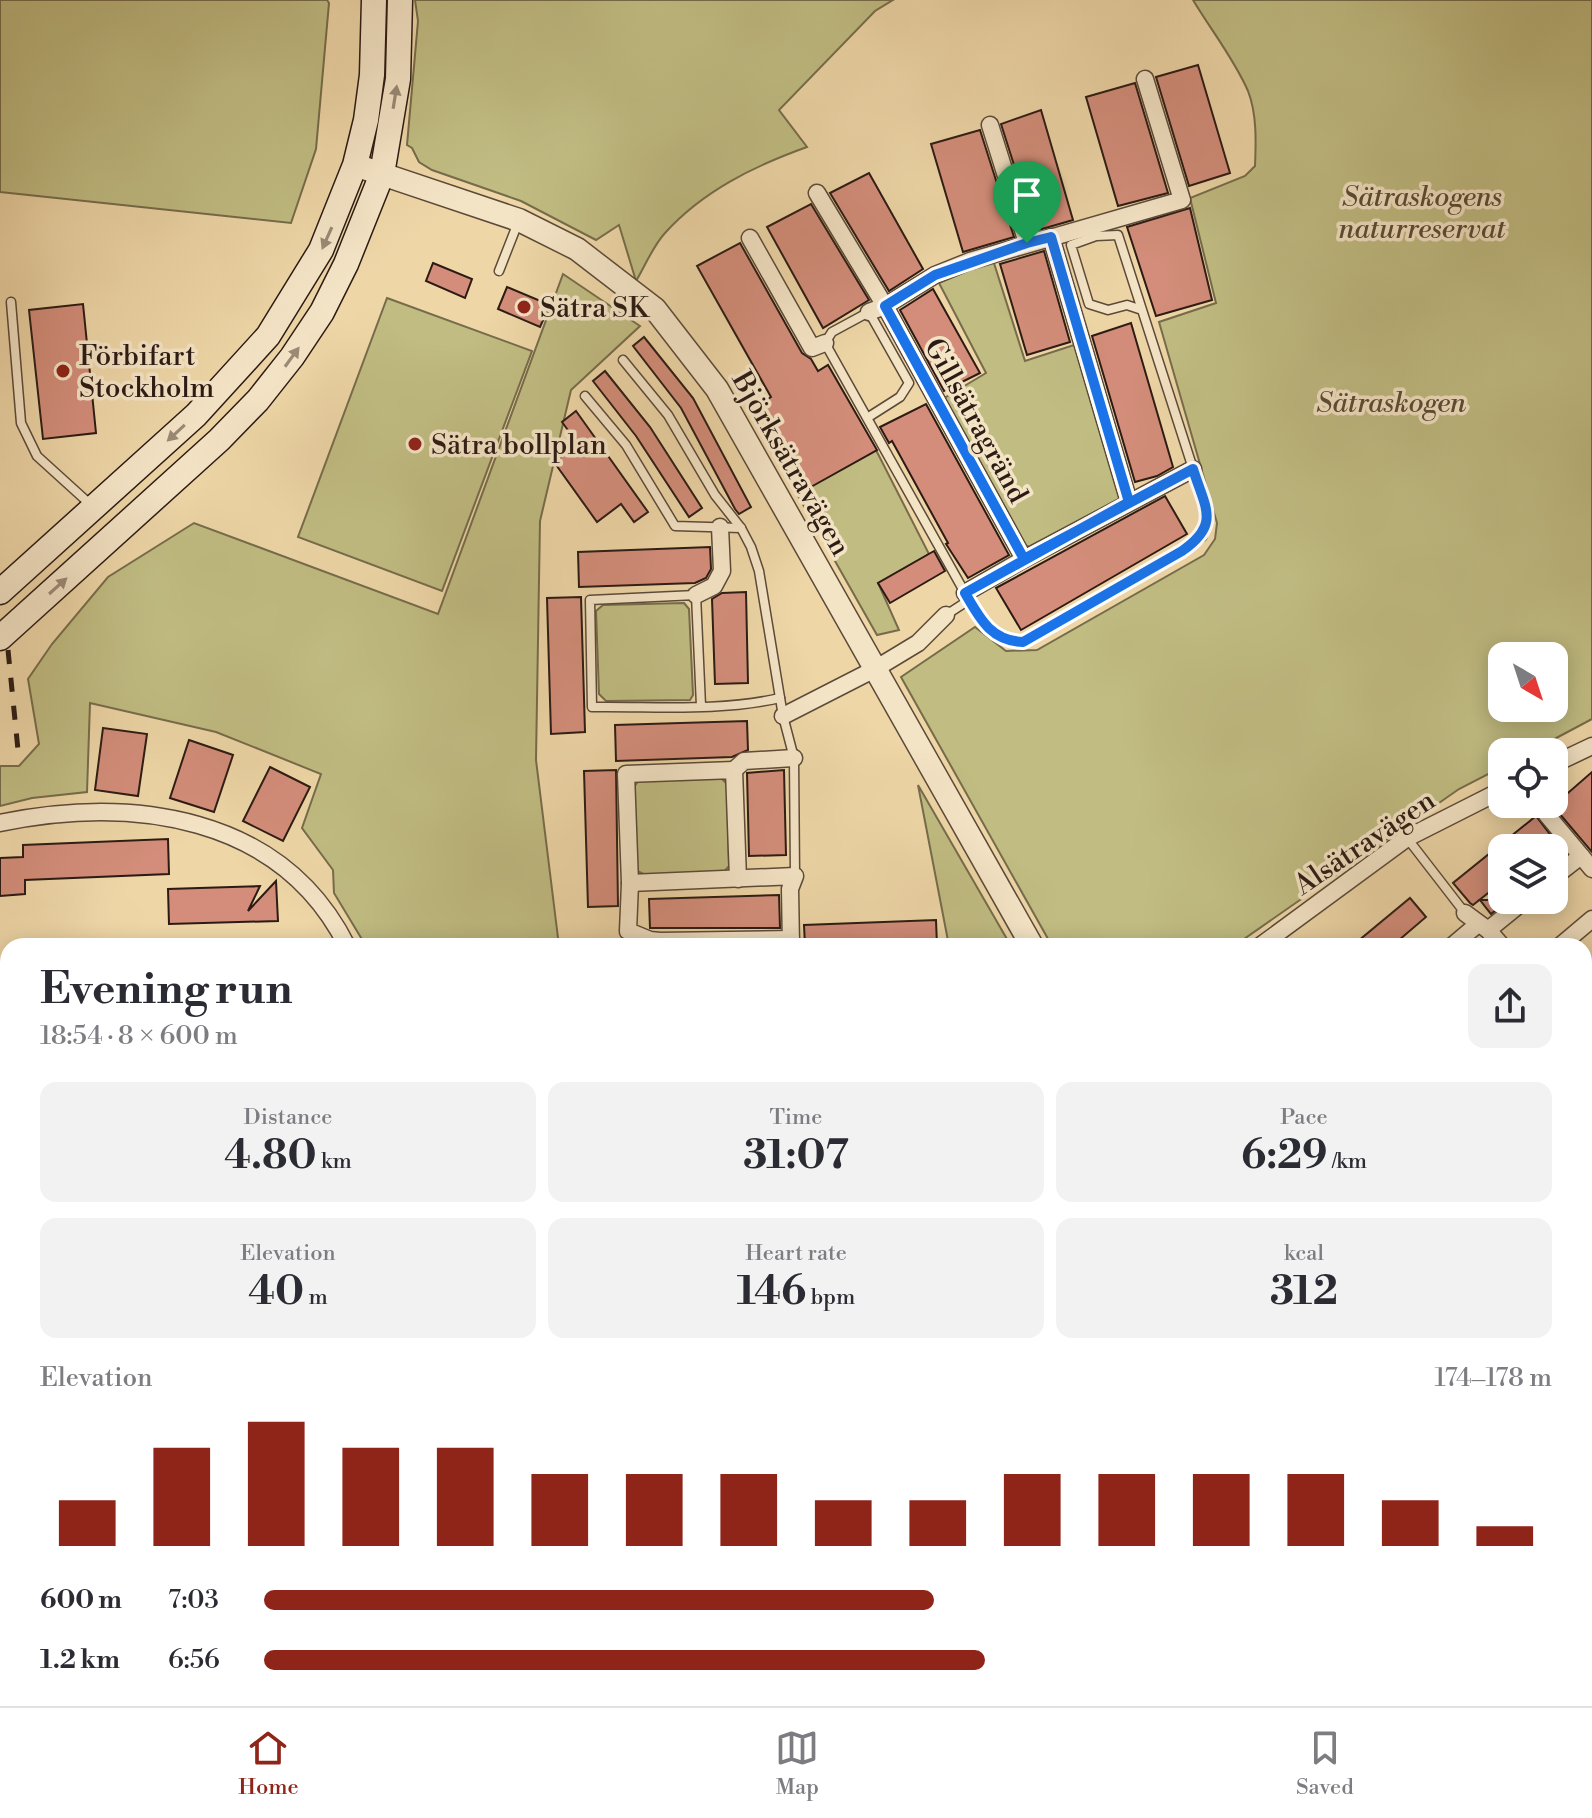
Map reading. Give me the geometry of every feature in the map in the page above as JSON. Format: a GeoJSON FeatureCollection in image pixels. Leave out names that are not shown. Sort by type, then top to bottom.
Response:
{"type":"FeatureCollection","features":[{"type":"Feature","properties":{"kind":"main road"},"geometry":{"type":"LineString","coordinates":[[0,592],[196,415],[268,336],[321,250],[355,165],[366,120],[372,75],[374,0]]}},
{"type":"Feature","properties":{"kind":"main road"},"geometry":{"type":"LineString","coordinates":[[0,638],[219,440],[267,389],[322,312],[346,264],[382,174],[398,79],[400,0]]}},
{"type":"Feature","properties":{"kind":"street"},"geometry":{"type":"LineString","coordinates":[[877,309],[935,275],[1027,243],[1182,200],[1145,79]]}},
{"type":"Feature","properties":{"kind":"street"},"geometry":{"type":"LineString","coordinates":[[990,125],[1027,243]]}},
{"type":"Feature","properties":{"kind":"street","name":"Björksätravägen"},"geometry":{"type":"LineString","coordinates":[[355,165],[519,220],[577,249],[655,309],[717,389],[1027,938]]}},
{"type":"Feature","properties":{"kind":"street","name":"Gillsätragränd"},"geometry":{"type":"LineString","coordinates":[[817,193],[877,309],[1024,559]]}},
{"type":"Feature","properties":{"kind":"street"},"geometry":{"type":"LineString","coordinates":[[1051,237],[1129,502]]}},
{"type":"Feature","properties":{"kind":"street"},"geometry":{"type":"LineString","coordinates":[[750,238],[812,348],[825,343]]}},
{"type":"Feature","properties":{"kind":"street"},"geometry":{"type":"LineString","coordinates":[[967,596],[1024,559],[1193,469]]}},
{"type":"Feature","properties":{"kind":"street"},"geometry":{"type":"LineString","coordinates":[[696,595],[714,586],[722,571],[720,527]]}},
{"type":"Feature","properties":{"kind":"street"},"geometry":{"type":"LineString","coordinates":[[783,716],[875,669],[918,643],[946,615]]}},
{"type":"Feature","properties":{"kind":"street"},"geometry":{"type":"LineString","coordinates":[[1568,757],[1592,746]]}},
{"type":"Feature","properties":{"kind":"street"},"geometry":{"type":"LineString","coordinates":[[645,938],[628,931],[630,883],[626,774],[734,770],[744,761],[794,758]]}},
{"type":"Feature","properties":{"kind":"street"},"geometry":{"type":"LineString","coordinates":[[734,770],[738,879]]}},
{"type":"Feature","properties":{"kind":"street","name":"Alsätravägen"},"geometry":{"type":"LineString","coordinates":[[1271,938],[1407,838],[1488,797]]}},
{"type":"Feature","properties":{"kind":"street"},"geometry":{"type":"LineString","coordinates":[[0,823],[47,813],[99,811],[150,815],[216,831],[271,857],[306,885],[342,938]]}},
{"type":"Feature","properties":{"kind":"street"},"geometry":{"type":"LineString","coordinates":[[1549,818],[1586,862]]}},
{"type":"Feature","properties":{"kind":"street"},"geometry":{"type":"LineString","coordinates":[[630,883],[795,876],[790,889],[791,938]]}},
{"type":"Feature","properties":{"kind":"street"},"geometry":{"type":"LineString","coordinates":[[1465,913],[1494,938]]}},
{"type":"Feature","properties":{"kind":"street"},"geometry":{"type":"LineString","coordinates":[[1465,938],[1503,914]]}},
{"type":"Feature","properties":{"kind":"street"},"geometry":{"type":"LineString","coordinates":[[1569,938],[1592,919]]}},
{"type":"Feature","properties":{"kind":"lane"},"geometry":{"type":"LineString","coordinates":[[499,271],[519,220]]}},
{"type":"Feature","properties":{"kind":"lane"},"geometry":{"type":"LineString","coordinates":[[877,309],[832,332],[825,343],[967,596],[990,630],[1006,641],[1023,642],[1202,537],[1207,521],[1193,469],[1118,235],[1096,236],[1071,245],[1089,304],[1108,310],[1127,305],[1142,310]]}},
{"type":"Feature","properties":{"kind":"lane"},"geometry":{"type":"LineString","coordinates":[[11,302],[21,423],[37,456],[95,508]]}},
{"type":"Feature","properties":{"kind":"lane","name":"Gillsätragränd"},"geometry":{"type":"LineString","coordinates":[[867,418],[900,397],[909,383],[877,309]]}},
{"type":"Feature","properties":{"kind":"lane"},"geometry":{"type":"LineString","coordinates":[[623,360],[668,415],[715,495],[741,528],[751,547],[759,571],[783,716],[794,758],[795,876]]}},
{"type":"Feature","properties":{"kind":"lane"},"geometry":{"type":"LineString","coordinates":[[585,396],[626,445],[675,526],[741,528]]}},
{"type":"Feature","properties":{"kind":"lane"},"geometry":{"type":"LineString","coordinates":[[701,706],[696,595],[590,600],[592,707],[701,706],[748,705],[780,698]]}},
{"type":"Feature","properties":{"kind":"lane"},"geometry":{"type":"LineString","coordinates":[[946,615],[967,596]]}},
{"type":"Feature","properties":{"kind":"lane"},"geometry":{"type":"LineString","coordinates":[[1407,838],[1465,913]]}},
{"type":"Feature","properties":{"kind":"green space"},"geometry":{"type":"Polygon","coordinates":[[[0,0],[327,0],[316,149],[291,223],[0,192],[0,0]]]}},
{"type":"Feature","properties":{"kind":"green space"},"geometry":{"type":"Polygon","coordinates":[[[415,0],[893,0],[875,11],[779,110],[807,147],[749,171],[696,205],[661,238],[636,281],[619,225],[596,240],[521,201],[432,170],[419,162],[407,145],[418,21],[415,0]]]}},
{"type":"Feature","properties":{"kind":"green space","name":"Sätraskogen"},"geometry":{"type":"Polygon","coordinates":[[[1193,0],[1592,0],[1592,719],[1556,738],[1488,738],[1488,774],[1459,789],[1245,938],[1048,938],[901,677],[975,627],[1006,651],[1037,650],[1204,555],[1215,539],[1217,523],[1159,322],[1216,303],[1190,198],[1245,176],[1255,166],[1253,109],[1242,79],[1193,0]]]}},
{"type":"Feature","properties":{"kind":"green space"},"geometry":{"type":"Polygon","coordinates":[[[993,260],[1025,361],[1077,344],[1122,496],[1032,548],[1024,545],[941,400],[986,373],[939,283],[993,260]]]}},
{"type":"Feature","properties":{"kind":"green space"},"geometry":{"type":"Polygon","coordinates":[[[563,274],[640,326],[571,390],[540,521],[536,760],[558,938],[361,938],[334,893],[333,870],[302,828],[321,774],[216,732],[90,703],[87,792],[32,798],[0,806],[0,766],[19,766],[39,744],[28,679],[52,644],[108,577],[194,523],[438,614],[563,274]]]}},
{"type":"Feature","properties":{"kind":"green space","name":"Sätra bollplan"},"geometry":{"type":"Polygon","coordinates":[[[387,298],[532,351],[442,591],[298,537],[387,298]]]}},
{"type":"Feature","properties":{"kind":"green space"},"geometry":{"type":"Polygon","coordinates":[[[876,450],[929,554],[878,583],[899,630],[877,635],[797,494],[876,450]]]}},
{"type":"Feature","properties":{"kind":"green space"},"geometry":{"type":"Polygon","coordinates":[[[684,603],[689,609],[693,695],[690,700],[606,701],[599,694],[596,611],[603,605],[684,603]]]}},
{"type":"Feature","properties":{"kind":"green space"},"geometry":{"type":"Polygon","coordinates":[[[719,776],[727,784],[729,866],[724,872],[646,875],[637,871],[632,790],[639,780],[719,776]]]}},
{"type":"Feature","properties":{"kind":"green space"},"geometry":{"type":"Polygon","coordinates":[[[918,785],[1006,938],[947,938],[918,785]]]}},
{"type":"Feature","properties":{"kind":"building"},"geometry":{"type":"Polygon","coordinates":[[[1198,65],[1230,173],[1189,186],[1156,77],[1198,65]]]}},
{"type":"Feature","properties":{"kind":"building"},"geometry":{"type":"Polygon","coordinates":[[[1135,83],[1168,193],[1118,206],[1086,97],[1135,83]]]}},
{"type":"Feature","properties":{"kind":"building"},"geometry":{"type":"Polygon","coordinates":[[[1041,110],[1073,220],[1035,231],[1001,124],[1041,110]]]}},
{"type":"Feature","properties":{"kind":"building"},"geometry":{"type":"Polygon","coordinates":[[[980,130],[1014,237],[963,252],[931,144],[980,130]]]}},
{"type":"Feature","properties":{"kind":"building"},"geometry":{"type":"Polygon","coordinates":[[[869,173],[923,269],[889,291],[830,193],[869,173]]]}},
{"type":"Feature","properties":{"kind":"building"},"geometry":{"type":"Polygon","coordinates":[[[811,204],[869,300],[823,328],[767,227],[811,204]]]}},
{"type":"Feature","properties":{"kind":"building"},"geometry":{"type":"Polygon","coordinates":[[[1190,208],[1212,300],[1156,316],[1127,227],[1190,208]]]}},
{"type":"Feature","properties":{"kind":"building"},"geometry":{"type":"Polygon","coordinates":[[[740,243],[802,353],[811,359],[818,371],[828,365],[877,450],[809,488],[760,404],[771,397],[697,266],[740,243]]]}},
{"type":"Feature","properties":{"kind":"building"},"geometry":{"type":"Polygon","coordinates":[[[1044,251],[1070,342],[1027,355],[1000,264],[1044,251]]]}},
{"type":"Feature","properties":{"kind":"building"},"geometry":{"type":"Polygon","coordinates":[[[433,263],[472,279],[465,298],[426,281],[433,263]]]}},
{"type":"Feature","properties":{"kind":"building","name":"Sätra SK"},"geometry":{"type":"Polygon","coordinates":[[[507,287],[550,305],[540,327],[498,309],[507,287]]]}},
{"type":"Feature","properties":{"kind":"building"},"geometry":{"type":"Polygon","coordinates":[[[933,289],[980,373],[944,391],[900,310],[933,289]]]}},
{"type":"Feature","properties":{"kind":"building","name":"Förbifart Stockholm"},"geometry":{"type":"Polygon","coordinates":[[[83,304],[96,433],[43,439],[29,310],[83,304]]]}},
{"type":"Feature","properties":{"kind":"building"},"geometry":{"type":"Polygon","coordinates":[[[1131,323],[1173,467],[1157,476],[1135,482],[1092,336],[1131,323]]]}},
{"type":"Feature","properties":{"kind":"building"},"geometry":{"type":"Polygon","coordinates":[[[644,337],[693,398],[751,507],[739,514],[681,408],[633,346],[644,337]]]}},
{"type":"Feature","properties":{"kind":"building"},"geometry":{"type":"Polygon","coordinates":[[[605,371],[650,427],[702,508],[689,517],[636,436],[593,381],[605,371]]]}},
{"type":"Feature","properties":{"kind":"building"},"geometry":{"type":"Polygon","coordinates":[[[926,404],[1009,555],[968,578],[946,544],[892,441],[889,443],[880,427],[926,404]]]}},
{"type":"Feature","properties":{"kind":"building"},"geometry":{"type":"Polygon","coordinates":[[[576,411],[648,512],[634,522],[621,504],[597,522],[554,462],[578,444],[562,422],[576,411]]]}},
{"type":"Feature","properties":{"kind":"building"},"geometry":{"type":"Polygon","coordinates":[[[1165,496],[1187,534],[1021,630],[996,588],[1165,496]]]}},
{"type":"Feature","properties":{"kind":"building"},"geometry":{"type":"Polygon","coordinates":[[[710,547],[711,569],[706,578],[695,583],[579,587],[578,552],[710,547]]]}},
{"type":"Feature","properties":{"kind":"building"},"geometry":{"type":"Polygon","coordinates":[[[934,551],[945,571],[890,603],[878,583],[934,551]]]}},
{"type":"Feature","properties":{"kind":"building"},"geometry":{"type":"Polygon","coordinates":[[[746,592],[748,683],[715,684],[712,599],[722,593],[746,592]]]}},
{"type":"Feature","properties":{"kind":"building"},"geometry":{"type":"Polygon","coordinates":[[[581,597],[585,732],[551,734],[547,598],[581,597]]]}},
{"type":"Feature","properties":{"kind":"building"},"geometry":{"type":"Polygon","coordinates":[[[747,721],[748,750],[732,757],[616,761],[615,725],[747,721]]]}},
{"type":"Feature","properties":{"kind":"building"},"geometry":{"type":"Polygon","coordinates":[[[103,728],[147,734],[138,796],[95,790],[103,728]]]}},
{"type":"Feature","properties":{"kind":"building"},"geometry":{"type":"Polygon","coordinates":[[[189,740],[233,755],[214,812],[170,798],[189,740]]]}},
{"type":"Feature","properties":{"kind":"building"},"geometry":{"type":"Polygon","coordinates":[[[270,767],[310,787],[283,841],[243,821],[270,767]]]}},
{"type":"Feature","properties":{"kind":"building"},"geometry":{"type":"Polygon","coordinates":[[[616,770],[618,906],[588,907],[584,771],[616,770]]]}},
{"type":"Feature","properties":{"kind":"building"},"geometry":{"type":"Polygon","coordinates":[[[784,770],[786,855],[749,856],[747,773],[784,770]]]}},
{"type":"Feature","properties":{"kind":"building"},"geometry":{"type":"Polygon","coordinates":[[[1592,772],[1592,852],[1563,818],[1568,818],[1568,793],[1592,772]]]}},
{"type":"Feature","properties":{"kind":"building"},"geometry":{"type":"Polygon","coordinates":[[[1538,818],[1550,834],[1514,834],[1538,818]]]}},
{"type":"Feature","properties":{"kind":"building"},"geometry":{"type":"Polygon","coordinates":[[[168,839],[169,874],[25,880],[25,894],[0,896],[0,858],[23,857],[23,845],[168,839]]]}},
{"type":"Feature","properties":{"kind":"building"},"geometry":{"type":"Polygon","coordinates":[[[1488,855],[1488,893],[1473,905],[1453,883],[1488,855]]]}},
{"type":"Feature","properties":{"kind":"building"},"geometry":{"type":"Polygon","coordinates":[[[276,881],[278,921],[169,924],[168,889],[260,886],[248,911],[276,881]]]}},
{"type":"Feature","properties":{"kind":"building"},"geometry":{"type":"Polygon","coordinates":[[[779,895],[780,928],[650,928],[649,899],[779,895]]]}},
{"type":"Feature","properties":{"kind":"building"},"geometry":{"type":"Polygon","coordinates":[[[1410,898],[1426,917],[1401,938],[1362,938],[1410,898]]]}},
{"type":"Feature","properties":{"kind":"building"},"geometry":{"type":"Polygon","coordinates":[[[1480,900],[1488,900],[1488,910],[1480,900]]]}},
{"type":"Feature","properties":{"kind":"building"},"geometry":{"type":"Polygon","coordinates":[[[936,920],[937,938],[805,938],[804,925],[936,920]]]}},
{"type":"Feature","properties":{"kind":"railway"},"geometry":{"type":"LineString","coordinates":[[8,650],[18,750]]}},
{"type":"Feature","properties":{"kind":"place","name":"Sätra SK"},"geometry":{"type":"Point","coordinates":[524,307]}},
{"type":"Feature","properties":{"kind":"place","name":"Förbifart Stockholm"},"geometry":{"type":"Point","coordinates":[63,371]}},
{"type":"Feature","properties":{"kind":"place","name":"Sätra bollplan"},"geometry":{"type":"Point","coordinates":[415,444]}},
{"type":"Feature","properties":{"kind":"route"},"geometry":{"type":"LineString","coordinates":[[1027,243],[935,275],[885,306],[1024,559],[1129,502],[1193,469],[1207,521],[1202,537],[1182,551],[1023,642],[1006,641],[990,630],[965,593],[1129,502],[1051,237],[1027,243]]}},
{"type":"Feature","properties":{"kind":"park label","name":"Sätraskogens naturreservat"},"geometry":{"type":"Point","coordinates":[1422,212]}}]}
